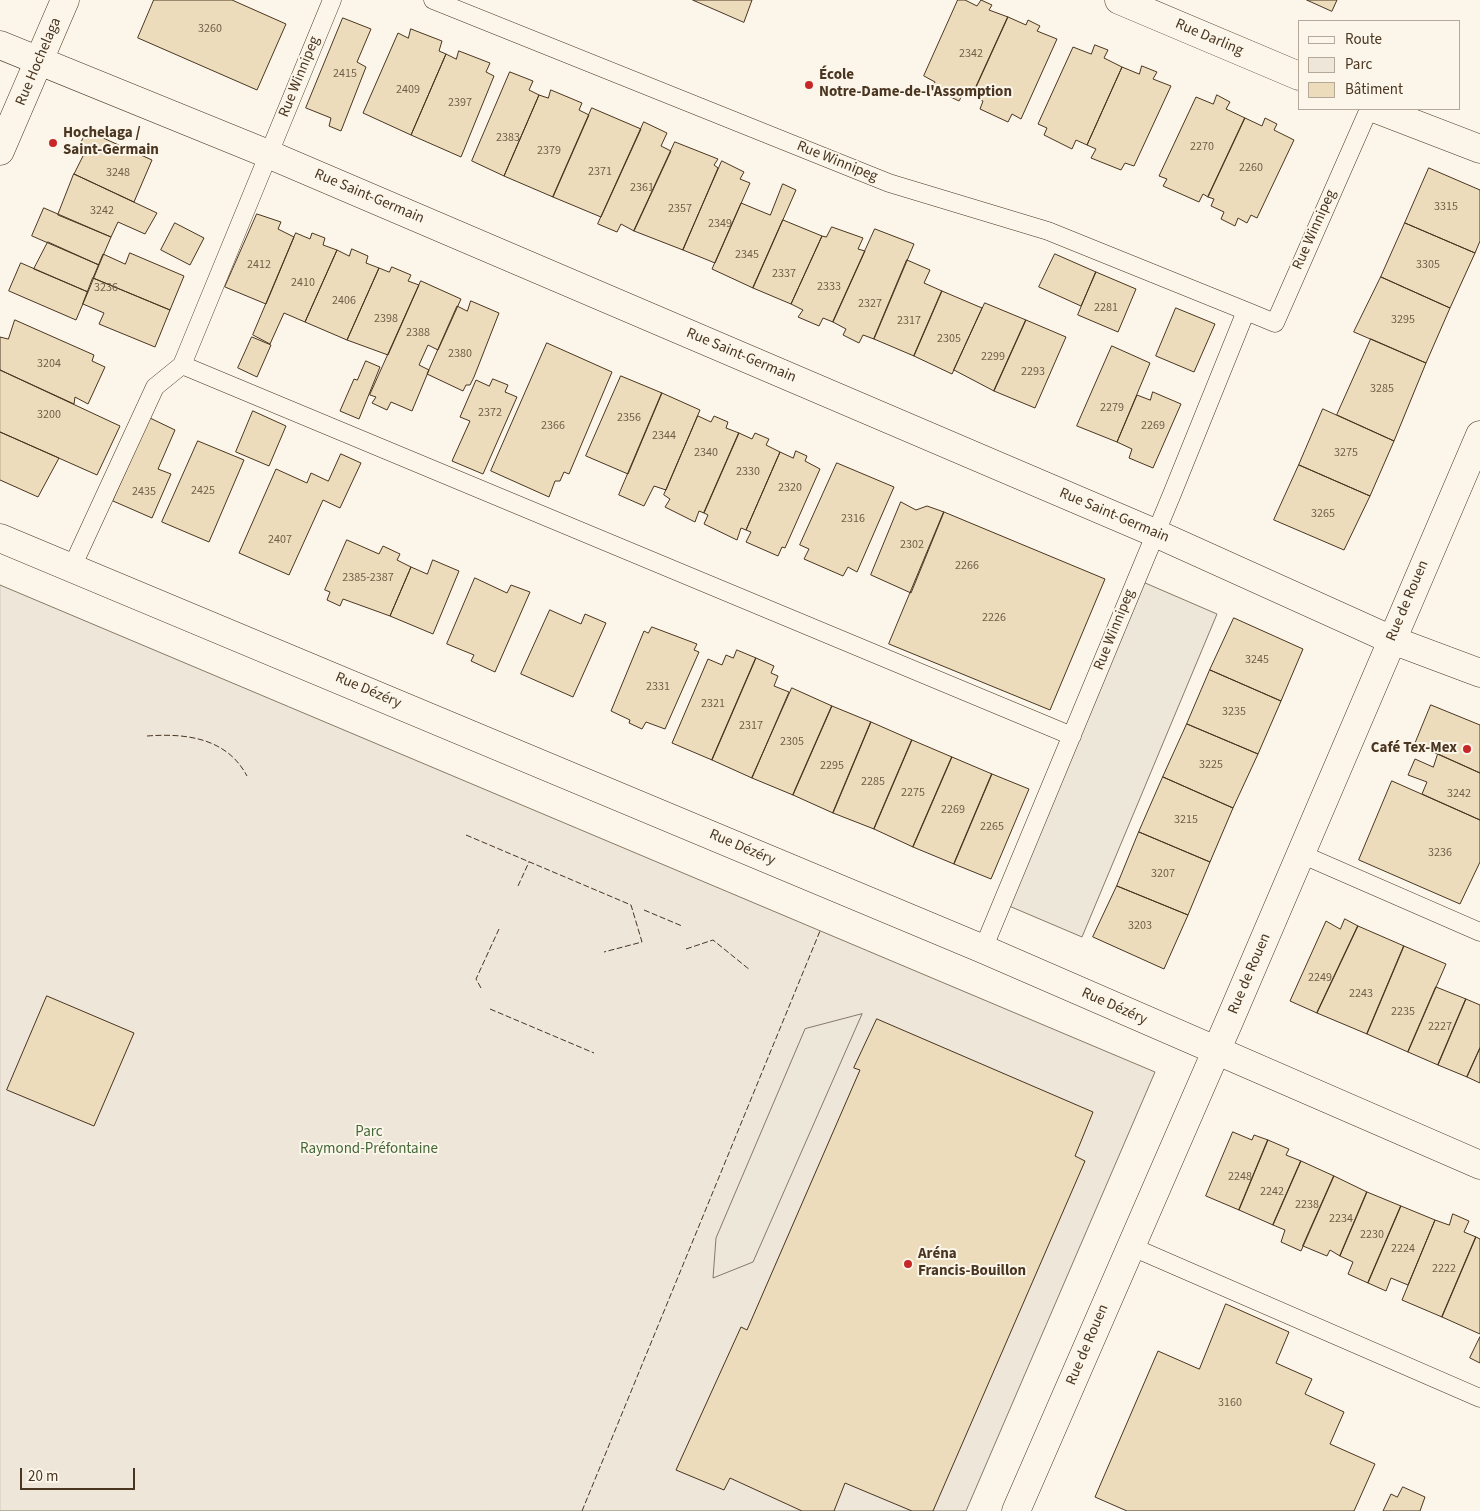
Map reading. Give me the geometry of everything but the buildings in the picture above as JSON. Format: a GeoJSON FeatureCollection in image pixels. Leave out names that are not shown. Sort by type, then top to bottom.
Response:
{"type":"FeatureCollection","features":[{"type":"Feature","properties":{"kind":"street","name":"Rue Hochelaga"},"geometry":{"type":"LineString","coordinates":[[0,151],[66,0]]}},
{"type":"Feature","properties":{"kind":"street","name":"Rue Darling"},"geometry":{"type":"LineString","coordinates":[[1119,0],[1298,76]]}},
{"type":"Feature","properties":{"kind":"street","name":"Rue Saint-Germain"},"geometry":{"type":"LineString","coordinates":[[0,45],[268,154],[1155,533],[1392,640],[1480,674]]}},
{"type":"Feature","properties":{"kind":"street"},"geometry":{"type":"LineString","coordinates":[[1379,110],[1480,149]]}},
{"type":"Feature","properties":{"kind":"street","name":"Rue de Rouen"},"geometry":{"type":"LineString","coordinates":[[1016,1511],[1301,854],[1480,435]]}},
{"type":"Feature","properties":{"kind":"street","name":"Rue Dézéry"},"geometry":{"type":"LineString","coordinates":[[0,538],[983,949],[1480,1165]]}},
{"type":"Feature","properties":{"kind":"lane","name":"Rue Winnipeg"},"geometry":{"type":"LineString","coordinates":[[182,365],[332,0]]}},
{"type":"Feature","properties":{"kind":"lane","name":"Rue Winnipeg"},"geometry":{"type":"LineString","coordinates":[[433,0],[889,183],[1048,231],[1275,323],[1369,110]]}},
{"type":"Feature","properties":{"kind":"lane","name":"Rue Winnipeg"},"geometry":{"type":"LineString","coordinates":[[983,949],[1246,311]]}},
{"type":"Feature","properties":{"kind":"lane"},"geometry":{"type":"LineString","coordinates":[[72,567],[155,387],[182,365],[1072,736]]}},
{"type":"Feature","properties":{"kind":"lane"},"geometry":{"type":"LineString","coordinates":[[1301,854],[1480,932]]}},
{"type":"Feature","properties":{"kind":"lane"},"geometry":{"type":"LineString","coordinates":[[1130,1246],[1480,1398]]}},
{"type":"Feature","properties":{"kind":"green space","name":"Parc Raymond-Préfontaine"},"geometry":{"type":"Polygon","coordinates":[[[0,585],[1155,1072],[966,1511],[0,1511],[0,585]]]}},
{"type":"Feature","properties":{"kind":"shaded area"},"geometry":{"type":"Polygon","coordinates":[[[1136,579],[1217,614],[1082,937],[1002,903],[1136,579]]]}},
{"type":"Feature","properties":{"kind":"shaded area"},"geometry":{"type":"Polygon","coordinates":[[[862,1014],[753,1262],[713,1278],[716,1238],[805,1029],[862,1014]]]}},
{"type":"Feature","properties":{"kind":"fence"},"geometry":{"type":"LineString","coordinates":[[147,736],[191,737],[217,746],[239,763],[247,776]]}},
{"type":"Feature","properties":{"kind":"fence"},"geometry":{"type":"LineString","coordinates":[[466,835],[631,905],[642,942],[604,952]]}},
{"type":"Feature","properties":{"kind":"fence"},"geometry":{"type":"LineString","coordinates":[[518,886],[529,862]]}},
{"type":"Feature","properties":{"kind":"fence"},"geometry":{"type":"LineString","coordinates":[[644,910],[682,926]]}},
{"type":"Feature","properties":{"kind":"fence"},"geometry":{"type":"LineString","coordinates":[[481,988],[476,979],[499,929]]}},
{"type":"Feature","properties":{"kind":"fence"},"geometry":{"type":"LineString","coordinates":[[582,1511],[820,931]]}},
{"type":"Feature","properties":{"kind":"fence"},"geometry":{"type":"LineString","coordinates":[[686,949],[713,940],[750,970]]}},
{"type":"Feature","properties":{"kind":"fence"},"geometry":{"type":"LineString","coordinates":[[490,1009],[594,1053]]}},
{"type":"Feature","properties":{"kind":"place","name":"École Notre-Dame-de-l'Assomption"},"geometry":{"type":"Point","coordinates":[809,85]}},
{"type":"Feature","properties":{"kind":"place","name":"Hochelaga / Saint-Germain"},"geometry":{"type":"Point","coordinates":[53,143]}},
{"type":"Feature","properties":{"kind":"place","name":"Café Tex-Mex"},"geometry":{"type":"Point","coordinates":[1467,749]}},
{"type":"Feature","properties":{"kind":"place","name":"Aréna Francis-Bouillon"},"geometry":{"type":"Point","coordinates":[908,1264]}}]}
